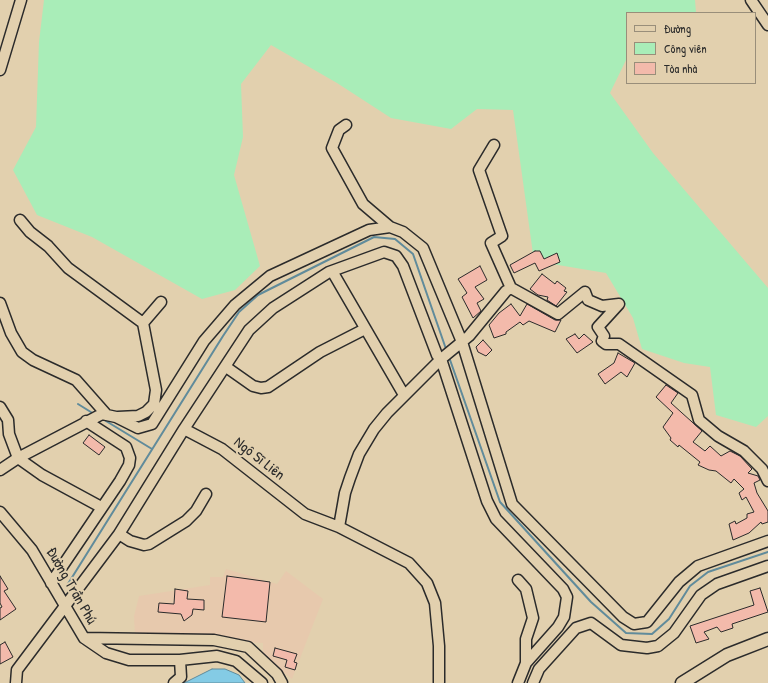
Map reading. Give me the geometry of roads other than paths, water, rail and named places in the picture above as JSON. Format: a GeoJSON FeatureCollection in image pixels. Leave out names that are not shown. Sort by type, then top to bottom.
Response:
{"type":"FeatureCollection","features":[{"type":"Feature","properties":{"kind":"main road"},"geometry":{"type":"LineString","coordinates":[[682,683],[727,655],[768,639]]}},
{"type":"Feature","properties":{"kind":"street"},"geometry":{"type":"LineString","coordinates":[[0,70],[22,0]]}},
{"type":"Feature","properties":{"kind":"street"},"geometry":{"type":"LineString","coordinates":[[752,0],[768,25]]}},
{"type":"Feature","properties":{"kind":"street"},"geometry":{"type":"LineString","coordinates":[[346,125],[339,130],[332,148],[362,204],[390,227],[403,232],[423,248],[460,343],[512,504],[623,618],[634,624],[647,622],[679,582],[698,566],[768,541]]}},
{"type":"Feature","properties":{"kind":"street"},"geometry":{"type":"LineString","coordinates":[[494,145],[479,170],[502,236],[491,243],[511,288],[558,314],[585,292],[588,300],[602,306],[619,304],[598,327],[604,336],[602,341],[606,344],[619,344],[692,395],[699,420],[718,436],[744,451],[762,469],[768,481]]}},
{"type":"Feature","properties":{"kind":"street"},"geometry":{"type":"LineString","coordinates":[[0,470],[18,458],[88,421],[108,415],[138,416],[146,412],[154,404],[156,390],[143,323],[68,268],[48,246],[30,232],[20,220]]}},
{"type":"Feature","properties":{"kind":"street"},"geometry":{"type":"LineString","coordinates":[[0,303],[11,333],[22,352],[33,360],[76,380],[108,415],[138,428],[152,424],[204,341],[235,304],[270,276],[369,230],[390,227]]}},
{"type":"Feature","properties":{"kind":"street"},"geometry":{"type":"LineString","coordinates":[[16,683],[17,670],[119,534],[184,429],[249,330],[273,308],[332,271],[384,252],[396,256],[403,266],[438,355],[442,358],[487,501],[496,519],[563,589],[567,597],[564,617],[558,627],[526,663],[518,683]]}},
{"type":"Feature","properties":{"kind":"street"},"geometry":{"type":"LineString","coordinates":[[332,271],[404,395]]}},
{"type":"Feature","properties":{"kind":"street"},"geometry":{"type":"LineString","coordinates":[[339,527],[345,493],[361,450],[374,429],[404,395],[442,358],[469,336],[506,291],[511,288]]}},
{"type":"Feature","properties":{"kind":"street"},"geometry":{"type":"LineString","coordinates":[[143,323],[161,302]]}},
{"type":"Feature","properties":{"kind":"street"},"geometry":{"type":"LineString","coordinates":[[226,367],[253,386],[261,388],[268,387],[320,352],[366,329]]}},
{"type":"Feature","properties":{"kind":"street"},"geometry":{"type":"LineString","coordinates":[[0,407],[8,420],[9,434],[18,458],[42,475],[101,508]]}},
{"type":"Feature","properties":{"kind":"street"},"geometry":{"type":"LineString","coordinates":[[51,583],[120,481],[129,465],[130,458],[126,447],[88,421]]}},
{"type":"Feature","properties":{"kind":"street","name":"Ngô Sĩ Liên"},"geometry":{"type":"LineString","coordinates":[[184,429],[222,449],[305,514],[339,527],[409,563],[427,583],[435,603],[439,646],[440,683]]}},
{"type":"Feature","properties":{"kind":"street"},"geometry":{"type":"LineString","coordinates":[[119,534],[130,541],[144,545],[149,544],[186,521],[196,511],[206,494]]}},
{"type":"Feature","properties":{"kind":"street","name":"Đường Trần Phú"},"geometry":{"type":"LineString","coordinates":[[0,512],[32,550],[84,638],[106,652],[129,660],[180,660],[217,656],[230,659],[236,661],[262,683]]}},
{"type":"Feature","properties":{"kind":"street"},"geometry":{"type":"LineString","coordinates":[[534,683],[539,669],[576,628],[591,623],[621,645],[647,648],[658,646],[674,633],[701,595],[716,584],[768,566]]}},
{"type":"Feature","properties":{"kind":"street"},"geometry":{"type":"LineString","coordinates":[[518,580],[526,589],[533,618],[526,639],[526,663]]}},
{"type":"Feature","properties":{"kind":"street"},"geometry":{"type":"LineString","coordinates":[[84,638],[214,640],[248,647],[277,674],[282,683]]}},
{"type":"Feature","properties":{"kind":"street"},"geometry":{"type":"LineString","coordinates":[[174,683],[181,677],[180,660]]}},
{"type":"Feature","properties":{"kind":"water"},"geometry":{"type":"Polygon","coordinates":[[[212,669],[225,669],[239,675],[245,683],[184,683],[212,669]]]}},
{"type":"Feature","properties":{"kind":"waterway"},"geometry":{"type":"LineString","coordinates":[[66,587],[223,336],[239,312],[258,295],[374,237],[395,239],[413,254],[446,349]]}},
{"type":"Feature","properties":{"kind":"waterway"},"geometry":{"type":"LineString","coordinates":[[449,357],[500,502],[591,602],[626,633],[652,634],[669,619],[690,586],[708,572],[768,552]]}},
{"type":"Feature","properties":{"kind":"waterway"},"geometry":{"type":"LineString","coordinates":[[78,404],[94,414]]}},
{"type":"Feature","properties":{"kind":"waterway"},"geometry":{"type":"LineString","coordinates":[[101,418],[152,449]]}}]}
